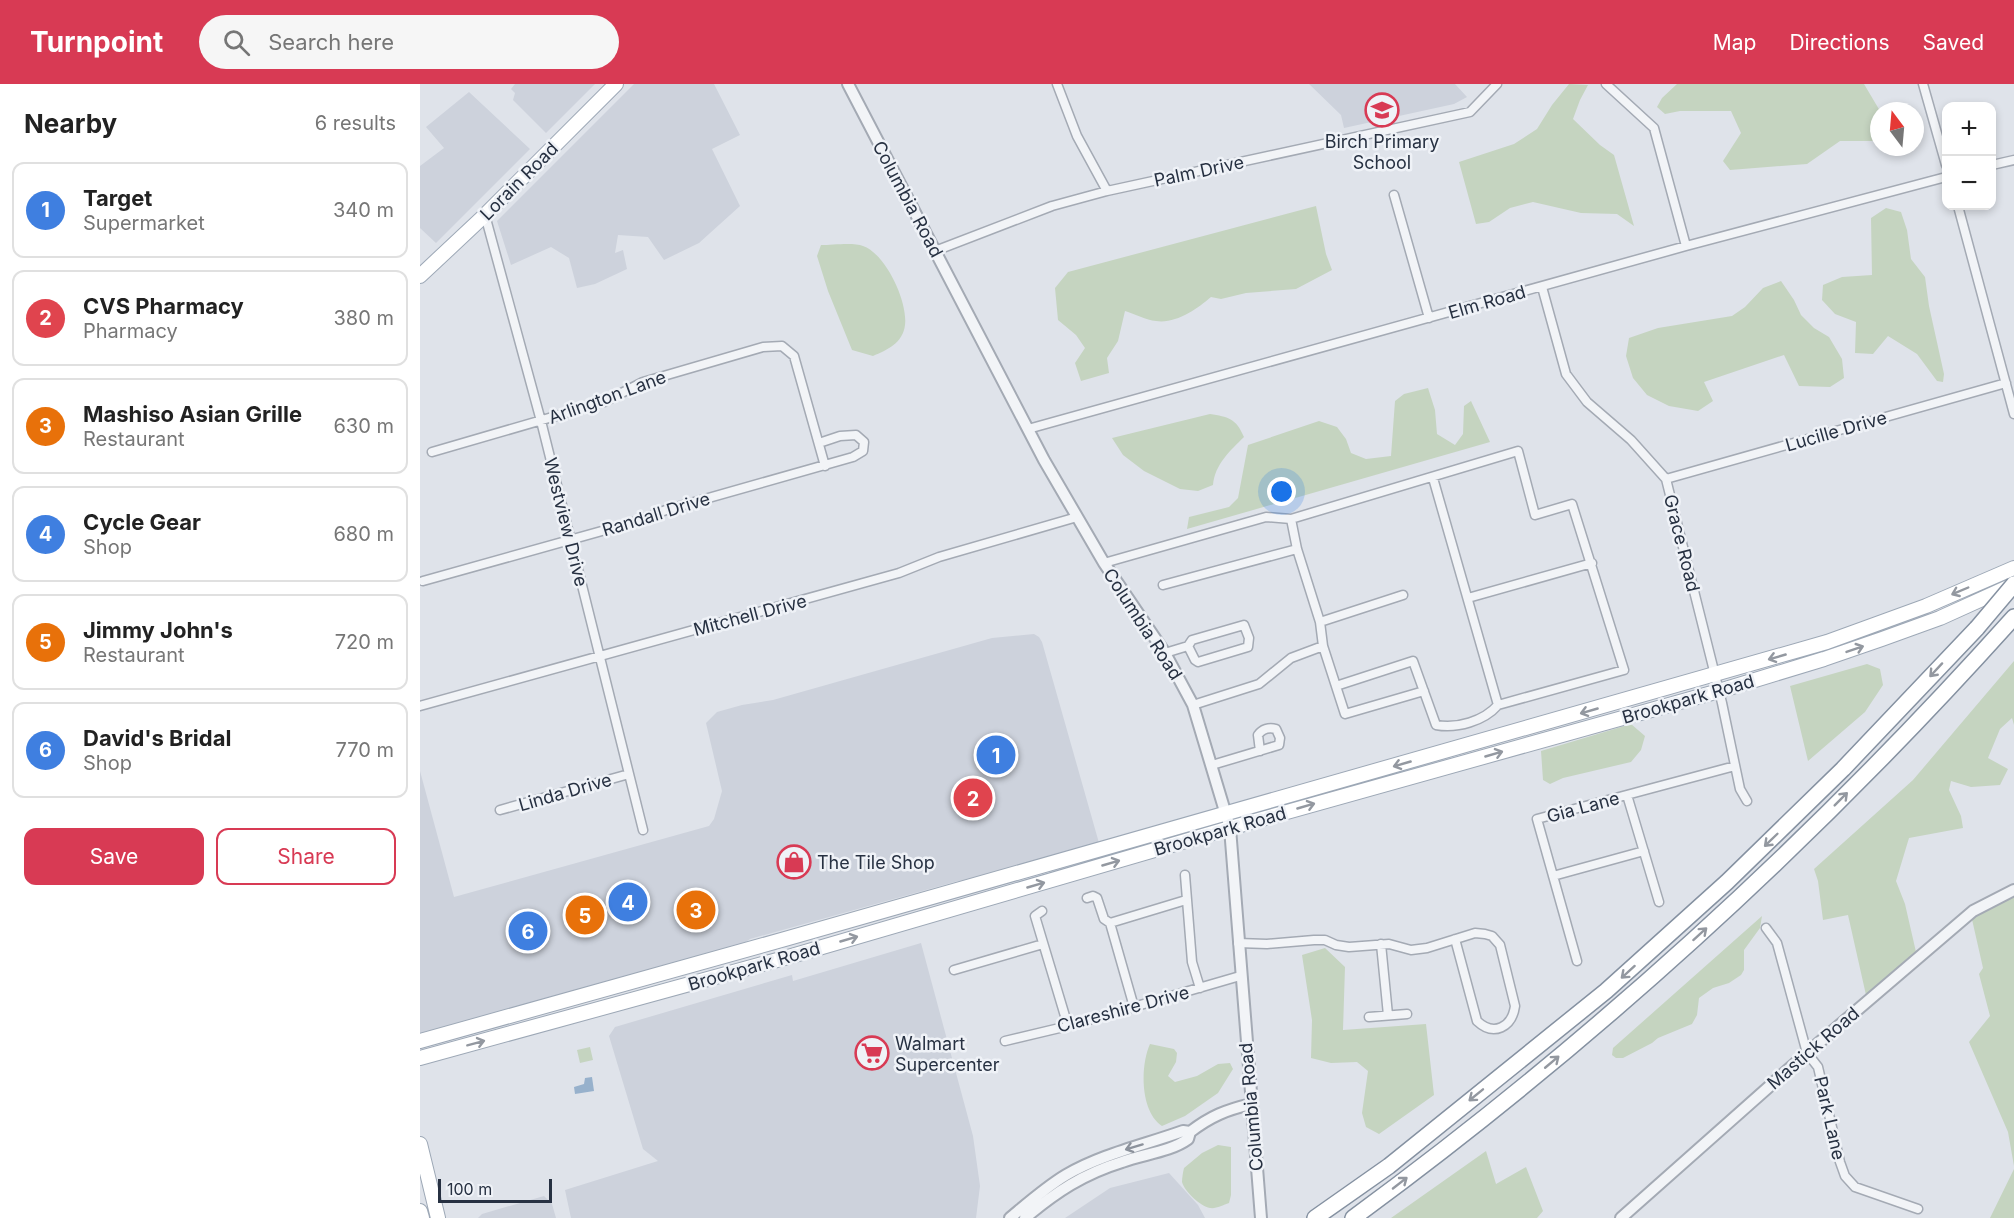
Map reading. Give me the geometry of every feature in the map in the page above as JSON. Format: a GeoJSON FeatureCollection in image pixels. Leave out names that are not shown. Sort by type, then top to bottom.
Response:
{"type":"FeatureCollection","features":[{"type":"Feature","properties":{"kind":"highway"},"geometry":{"type":"LineString","coordinates":[[1315,1218],[1389,1166],[1606,991],[1727,882],[1843,769],[1977,628],[2014,584]]}},
{"type":"Feature","properties":{"kind":"highway"},"geometry":{"type":"LineString","coordinates":[[1353,1218],[1501,1104],[1620,1005],[1744,894],[1860,781],[2014,617]]}},
{"type":"Feature","properties":{"kind":"main road","name":"Lorain Road"},"geometry":{"type":"LineString","coordinates":[[420,276],[485,215],[616,84]]}},
{"type":"Feature","properties":{"kind":"main road","name":"Brookpark Road"},"geometry":{"type":"LineString","coordinates":[[421,1059],[788,957],[1227,821],[1827,642],[1926,606],[2014,568]]}},
{"type":"Feature","properties":{"kind":"main road","name":"Brookpark Road"},"geometry":{"type":"LineString","coordinates":[[420,1041],[1227,821],[1719,691],[1824,659],[1940,618],[2014,584]]}},
{"type":"Feature","properties":{"kind":"main road"},"geometry":{"type":"LineString","coordinates":[[420,1144],[434,1217]]}},
{"type":"Feature","properties":{"kind":"main road"},"geometry":{"type":"LineString","coordinates":[[420,1211],[422,1218]]}},
{"type":"Feature","properties":{"kind":"street","name":"Columbia Road"},"geometry":{"type":"LineString","coordinates":[[848,84],[1028,429],[1104,563],[1165,653],[1193,705],[1227,821],[1261,1218]]}},
{"type":"Feature","properties":{"kind":"street"},"geometry":{"type":"LineString","coordinates":[[1057,84],[1077,136],[1107,191]]}},
{"type":"Feature","properties":{"kind":"street","name":"Palm Drive"},"geometry":{"type":"LineString","coordinates":[[935,251],[1052,206],[1107,191],[1470,112],[1497,84]]}},
{"type":"Feature","properties":{"kind":"street"},"geometry":{"type":"LineString","coordinates":[[1606,84],[1654,128],[1686,246]]}},
{"type":"Feature","properties":{"kind":"street"},"geometry":{"type":"LineString","coordinates":[[1923,84],[1944,156]]}},
{"type":"Feature","properties":{"kind":"street"},"geometry":{"type":"LineString","coordinates":[[1996,164],[2014,159]]}},
{"type":"Feature","properties":{"kind":"street","name":"Elm Road"},"geometry":{"type":"LineString","coordinates":[[1028,429],[1686,246],[1942,178]]}},
{"type":"Feature","properties":{"kind":"street"},"geometry":{"type":"LineString","coordinates":[[1394,195],[1429,318]]}},
{"type":"Feature","properties":{"kind":"street"},"geometry":{"type":"LineString","coordinates":[[1959,210],[2014,414]]}},
{"type":"Feature","properties":{"kind":"street","name":"Westview Drive"},"geometry":{"type":"LineString","coordinates":[[485,215],[541,422],[643,830]]}},
{"type":"Feature","properties":{"kind":"street","name":"Grace Road"},"geometry":{"type":"LineString","coordinates":[[1542,287],[1566,374],[1587,402],[1631,440],[1666,479],[1719,691],[1740,789],[1747,801]]}},
{"type":"Feature","properties":{"kind":"street","name":"Arlington Lane"},"geometry":{"type":"LineString","coordinates":[[432,452],[604,402],[643,382],[764,347],[782,346],[794,356],[819,443]]}},
{"type":"Feature","properties":{"kind":"street","name":"Lucille Drive"},"geometry":{"type":"LineString","coordinates":[[1666,479],[2006,383]]}},
{"type":"Feature","properties":{"kind":"street","name":"Randall Drive"},"geometry":{"type":"LineString","coordinates":[[423,581],[854,457],[863,451],[864,442],[856,435],[840,436],[819,443]]}},
{"type":"Feature","properties":{"kind":"street"},"geometry":{"type":"LineString","coordinates":[[819,443],[825,466]]}},
{"type":"Feature","properties":{"kind":"street"},"geometry":{"type":"LineString","coordinates":[[1104,563],[1266,517],[1291,519],[1518,451],[1535,515],[1572,504],[1623,670],[1498,705],[1487,716],[1445,727],[1436,725],[1413,661],[1335,686]]}},
{"type":"Feature","properties":{"kind":"street"},"geometry":{"type":"LineString","coordinates":[[1433,478],[1498,705]]}},
{"type":"Feature","properties":{"kind":"street","name":"Mitchell Drive"},"geometry":{"type":"LineString","coordinates":[[420,706],[899,573],[939,557],[1077,517]]}},
{"type":"Feature","properties":{"kind":"street"},"geometry":{"type":"LineString","coordinates":[[1291,519],[1297,549],[1320,622],[1323,646],[1345,714],[1424,691]]}},
{"type":"Feature","properties":{"kind":"street"},"geometry":{"type":"LineString","coordinates":[[1163,585],[1297,549]]}},
{"type":"Feature","properties":{"kind":"street"},"geometry":{"type":"LineString","coordinates":[[1468,598],[1592,563]]}},
{"type":"Feature","properties":{"kind":"street"},"geometry":{"type":"LineString","coordinates":[[1320,622],[1403,596]]}},
{"type":"Feature","properties":{"kind":"street"},"geometry":{"type":"LineString","coordinates":[[1165,653],[1188,646],[1192,640],[1244,625],[1248,638],[1248,647],[1198,662],[1188,646]]}},
{"type":"Feature","properties":{"kind":"street"},"geometry":{"type":"LineString","coordinates":[[1193,705],[1259,684],[1291,658],[1323,646]]}},
{"type":"Feature","properties":{"kind":"street"},"geometry":{"type":"LineString","coordinates":[[1212,765],[1260,751]]}},
{"type":"Feature","properties":{"kind":"street","name":"Gia Lane"},"geometry":{"type":"LineString","coordinates":[[1577,961],[1538,819],[1735,766]]}},
{"type":"Feature","properties":{"kind":"street","name":"Linda Drive"},"geometry":{"type":"LineString","coordinates":[[500,810],[629,774]]}},
{"type":"Feature","properties":{"kind":"street"},"geometry":{"type":"LineString","coordinates":[[1627,795],[1659,902]]}},
{"type":"Feature","properties":{"kind":"street"},"geometry":{"type":"LineString","coordinates":[[1553,876],[1644,851]]}},
{"type":"Feature","properties":{"kind":"street"},"geometry":{"type":"LineString","coordinates":[[1185,875],[1192,962],[1200,988]]}},
{"type":"Feature","properties":{"kind":"street","name":"Mastick Road"},"geometry":{"type":"LineString","coordinates":[[1621,1218],[1807,1053],[1973,911],[2014,890]]}},
{"type":"Feature","properties":{"kind":"street"},"geometry":{"type":"LineString","coordinates":[[1087,898],[1093,896],[1097,898],[1104,919],[1110,923],[1134,1007]]}},
{"type":"Feature","properties":{"kind":"street"},"geometry":{"type":"LineString","coordinates":[[1110,923],[1186,900]]}},
{"type":"Feature","properties":{"kind":"street"},"geometry":{"type":"LineString","coordinates":[[1042,911],[1035,916],[1068,1026]]}},
{"type":"Feature","properties":{"kind":"street"},"geometry":{"type":"LineString","coordinates":[[1766,928],[1777,943],[1807,1053]]}},
{"type":"Feature","properties":{"kind":"street"},"geometry":{"type":"LineString","coordinates":[[1238,943],[1268,944],[1326,940],[1336,945],[1349,947],[1389,944],[1419,950],[1455,939],[1475,933],[1492,936],[1500,945],[1515,1006],[1514,1016],[1502,1027],[1488,1028],[1477,1021],[1455,939]]}},
{"type":"Feature","properties":{"kind":"street"},"geometry":{"type":"LineString","coordinates":[[954,970],[1043,944]]}},
{"type":"Feature","properties":{"kind":"street"},"geometry":{"type":"LineString","coordinates":[[1381,944],[1388,1015]]}},
{"type":"Feature","properties":{"kind":"street","name":"Clareshire Drive"},"geometry":{"type":"LineString","coordinates":[[1005,1041],[1068,1026],[1240,976]]}},
{"type":"Feature","properties":{"kind":"street"},"geometry":{"type":"LineString","coordinates":[[1369,1017],[1407,1014]]}},
{"type":"Feature","properties":{"kind":"street","name":"Park Lane"},"geometry":{"type":"LineString","coordinates":[[1807,1053],[1818,1067],[1845,1176],[1855,1187],[1918,1209]]}},
{"type":"Feature","properties":{"kind":"street"},"geometry":{"type":"LineString","coordinates":[[1025,1218],[1050,1197],[1076,1180],[1123,1161],[1175,1146],[1188,1139],[1190,1132],[1210,1117],[1226,1110],[1251,1104]]}},
{"type":"Feature","properties":{"kind":"street"},"geometry":{"type":"LineString","coordinates":[[1010,1218],[1047,1187],[1090,1163],[1183,1131],[1190,1132]]}},
{"type":"Feature","properties":{"kind":"shaded area"},"geometry":{"type":"Polygon","coordinates":[[[515,84],[595,84],[546,133],[513,100],[515,93],[511,89],[515,84]]]}},
{"type":"Feature","properties":{"kind":"shaded area"},"geometry":{"type":"Polygon","coordinates":[[[634,84],[714,84],[740,135],[712,149],[740,206],[699,243],[664,260],[648,237],[618,235],[615,253],[623,250],[627,269],[595,284],[577,288],[569,258],[551,247],[511,265],[497,221],[634,84]]]}},
{"type":"Feature","properties":{"kind":"shaded area","name":"Birch Primary School"},"geometry":{"type":"Polygon","coordinates":[[[1309,84],[1455,84],[1467,97],[1454,104],[1344,128],[1341,115],[1309,84]]]}},
{"type":"Feature","properties":{"kind":"shaded area"},"geometry":{"type":"Polygon","coordinates":[[[469,92],[530,149],[436,243],[420,228],[420,166],[444,148],[426,127],[469,92]]]}},
{"type":"Feature","properties":{"kind":"shaded area"},"geometry":{"type":"Polygon","coordinates":[[[1034,634],[1042,642],[1099,843],[978,879],[958,881],[750,939],[740,946],[629,975],[420,1035],[420,771],[454,897],[709,826],[714,819],[722,791],[706,723],[717,712],[773,700],[992,638],[1034,634]]]}},
{"type":"Feature","properties":{"kind":"shaded area"},"geometry":{"type":"Polygon","coordinates":[[[921,943],[973,1136],[980,1186],[976,1218],[571,1218],[565,1190],[658,1161],[643,1149],[609,1036],[615,1027],[792,975],[793,981],[921,943]]]}},
{"type":"Feature","properties":{"kind":"shaded area"},"geometry":{"type":"Polygon","coordinates":[[[1169,1173],[1198,1205],[1205,1218],[1065,1218],[1110,1188],[1169,1173]]]}},
{"type":"Feature","properties":{"kind":"shaded area"},"geometry":{"type":"Polygon","coordinates":[[[544,1196],[552,1204],[556,1218],[478,1218],[482,1214],[544,1196]]]}},
{"type":"Feature","properties":{"kind":"green space"},"geometry":{"type":"Polygon","coordinates":[[[1569,84],[1588,85],[1573,119],[1614,155],[1634,226],[1617,214],[1581,213],[1533,202],[1510,208],[1489,222],[1476,224],[1459,162],[1514,144],[1537,129],[1569,84]]]}},
{"type":"Feature","properties":{"kind":"green space"},"geometry":{"type":"Polygon","coordinates":[[[1677,84],[1864,84],[1875,102],[1870,102],[1870,141],[1840,141],[1807,164],[1730,170],[1723,161],[1741,133],[1731,111],[1680,111],[1665,114],[1657,107],[1662,98],[1677,84]]]}},
{"type":"Feature","properties":{"kind":"green space"},"geometry":{"type":"Polygon","coordinates":[[[1316,206],[1326,254],[1332,270],[1296,289],[1246,293],[1221,299],[1211,297],[1193,311],[1171,320],[1152,320],[1125,311],[1118,341],[1107,358],[1109,373],[1081,381],[1075,363],[1085,348],[1076,335],[1058,320],[1055,288],[1068,272],[1316,206]]]}},
{"type":"Feature","properties":{"kind":"green space"},"geometry":{"type":"Polygon","coordinates":[[[1886,208],[1901,212],[1907,230],[1911,259],[1925,277],[1944,374],[1943,382],[1937,381],[1917,354],[1888,336],[1873,354],[1855,353],[1856,322],[1835,314],[1822,300],[1823,285],[1842,277],[1872,275],[1871,218],[1886,208]]]}},
{"type":"Feature","properties":{"kind":"green space"},"geometry":{"type":"Polygon","coordinates":[[[821,245],[863,246],[880,258],[887,268],[899,292],[905,315],[904,331],[898,341],[889,348],[873,356],[852,350],[828,291],[817,256],[821,245]]]}},
{"type":"Feature","properties":{"kind":"green space"},"geometry":{"type":"Polygon","coordinates":[[[1781,281],[1801,315],[1814,328],[1829,337],[1842,359],[1844,378],[1830,387],[1799,386],[1784,355],[1704,382],[1713,401],[1698,411],[1669,406],[1647,395],[1633,378],[1626,356],[1629,338],[1658,328],[1732,316],[1745,307],[1763,288],[1781,281]]]}},
{"type":"Feature","properties":{"kind":"green space"},"geometry":{"type":"Polygon","coordinates":[[[1428,388],[1435,410],[1437,434],[1455,445],[1463,434],[1464,406],[1471,401],[1490,442],[1187,529],[1189,517],[1229,507],[1238,498],[1248,445],[1319,421],[1337,427],[1346,439],[1351,453],[1366,459],[1391,456],[1395,401],[1404,394],[1428,388]]]}},
{"type":"Feature","properties":{"kind":"green space"},"geometry":{"type":"Polygon","coordinates":[[[1210,414],[1222,416],[1234,422],[1244,437],[1220,464],[1213,485],[1198,491],[1180,489],[1144,471],[1123,455],[1112,438],[1210,414]]]}},
{"type":"Feature","properties":{"kind":"green space"},"geometry":{"type":"Polygon","coordinates":[[[2014,661],[2014,725],[2012,718],[2000,729],[1988,758],[2008,769],[2000,785],[1971,787],[1951,781],[1949,790],[1961,816],[1963,828],[1909,838],[1896,881],[1905,904],[1916,952],[1866,995],[1848,915],[1823,920],[1818,881],[1814,869],[1913,780],[2014,661]]]}},
{"type":"Feature","properties":{"kind":"green space"},"geometry":{"type":"Polygon","coordinates":[[[1867,664],[1880,669],[1883,685],[1865,712],[1808,761],[1790,686],[1867,664]]]}},
{"type":"Feature","properties":{"kind":"green space"},"geometry":{"type":"Polygon","coordinates":[[[1631,724],[1645,736],[1641,750],[1631,762],[1563,778],[1550,784],[1543,780],[1541,751],[1631,724]]]}},
{"type":"Feature","properties":{"kind":"green space"},"geometry":{"type":"Polygon","coordinates":[[[2014,893],[2014,1166],[2008,1132],[1969,1042],[1990,1016],[1979,974],[1983,968],[1971,915],[2014,893]]]}},
{"type":"Feature","properties":{"kind":"green space"},"geometry":{"type":"Polygon","coordinates":[[[1762,916],[1760,928],[1744,950],[1744,970],[1741,975],[1729,983],[1713,988],[1699,998],[1697,1015],[1692,1024],[1658,1038],[1623,1058],[1616,1058],[1612,1055],[1613,1048],[1762,916]]]}},
{"type":"Feature","properties":{"kind":"green space"},"geometry":{"type":"Polygon","coordinates":[[[1325,948],[1345,967],[1343,1030],[1426,1024],[1434,1095],[1379,1134],[1366,1127],[1362,1113],[1368,1071],[1357,1062],[1331,1063],[1311,1058],[1312,1020],[1302,955],[1325,948]]]}},
{"type":"Feature","properties":{"kind":"green space"},"geometry":{"type":"Polygon","coordinates":[[[1150,1044],[1174,1049],[1177,1053],[1176,1062],[1168,1076],[1175,1082],[1197,1076],[1218,1064],[1230,1063],[1233,1069],[1218,1093],[1185,1116],[1162,1126],[1149,1110],[1144,1088],[1145,1064],[1150,1044]]]}},
{"type":"Feature","properties":{"kind":"green space"},"geometry":{"type":"Polygon","coordinates":[[[590,1047],[593,1060],[580,1063],[577,1050],[590,1047]]]}},
{"type":"Feature","properties":{"kind":"green space"},"geometry":{"type":"Polygon","coordinates":[[[1218,1145],[1231,1147],[1231,1195],[1229,1203],[1210,1208],[1198,1202],[1190,1194],[1182,1182],[1182,1177],[1184,1168],[1202,1153],[1218,1145]]]}},
{"type":"Feature","properties":{"kind":"green space"},"geometry":{"type":"Polygon","coordinates":[[[1486,1151],[1496,1184],[1526,1167],[1543,1211],[1537,1218],[1391,1218],[1486,1151]]]}},
{"type":"Feature","properties":{"kind":"green space"},"geometry":{"type":"Polygon","coordinates":[[[2014,1169],[2014,1218],[1990,1218],[2014,1169]]]}},
{"type":"Feature","properties":{"kind":"water"},"geometry":{"type":"Polygon","coordinates":[[[592,1077],[594,1091],[575,1094],[574,1087],[584,1084],[585,1078],[592,1077]]]}},
{"type":"Feature","properties":{"kind":"place","name":"Birch Primary School"},"geometry":{"type":"Point","coordinates":[1382,110]}},
{"type":"Feature","properties":{"kind":"place","name":"Target"},"geometry":{"type":"Point","coordinates":[996,755]}},
{"type":"Feature","properties":{"kind":"place","name":"CVS Pharmacy"},"geometry":{"type":"Point","coordinates":[973,798]}},
{"type":"Feature","properties":{"kind":"place","name":"The Tile Shop"},"geometry":{"type":"Point","coordinates":[794,862]}},
{"type":"Feature","properties":{"kind":"place","name":"Cycle Gear"},"geometry":{"type":"Point","coordinates":[628,902]}},
{"type":"Feature","properties":{"kind":"place","name":"Mashiso Asian Grille"},"geometry":{"type":"Point","coordinates":[696,910]}},
{"type":"Feature","properties":{"kind":"place","name":"Jimmy John's"},"geometry":{"type":"Point","coordinates":[585,915]}},
{"type":"Feature","properties":{"kind":"place","name":"David's Bridal"},"geometry":{"type":"Point","coordinates":[528,931]}},
{"type":"Feature","properties":{"kind":"place","name":"Walmart Supercenter"},"geometry":{"type":"Point","coordinates":[872,1053]}}]}
